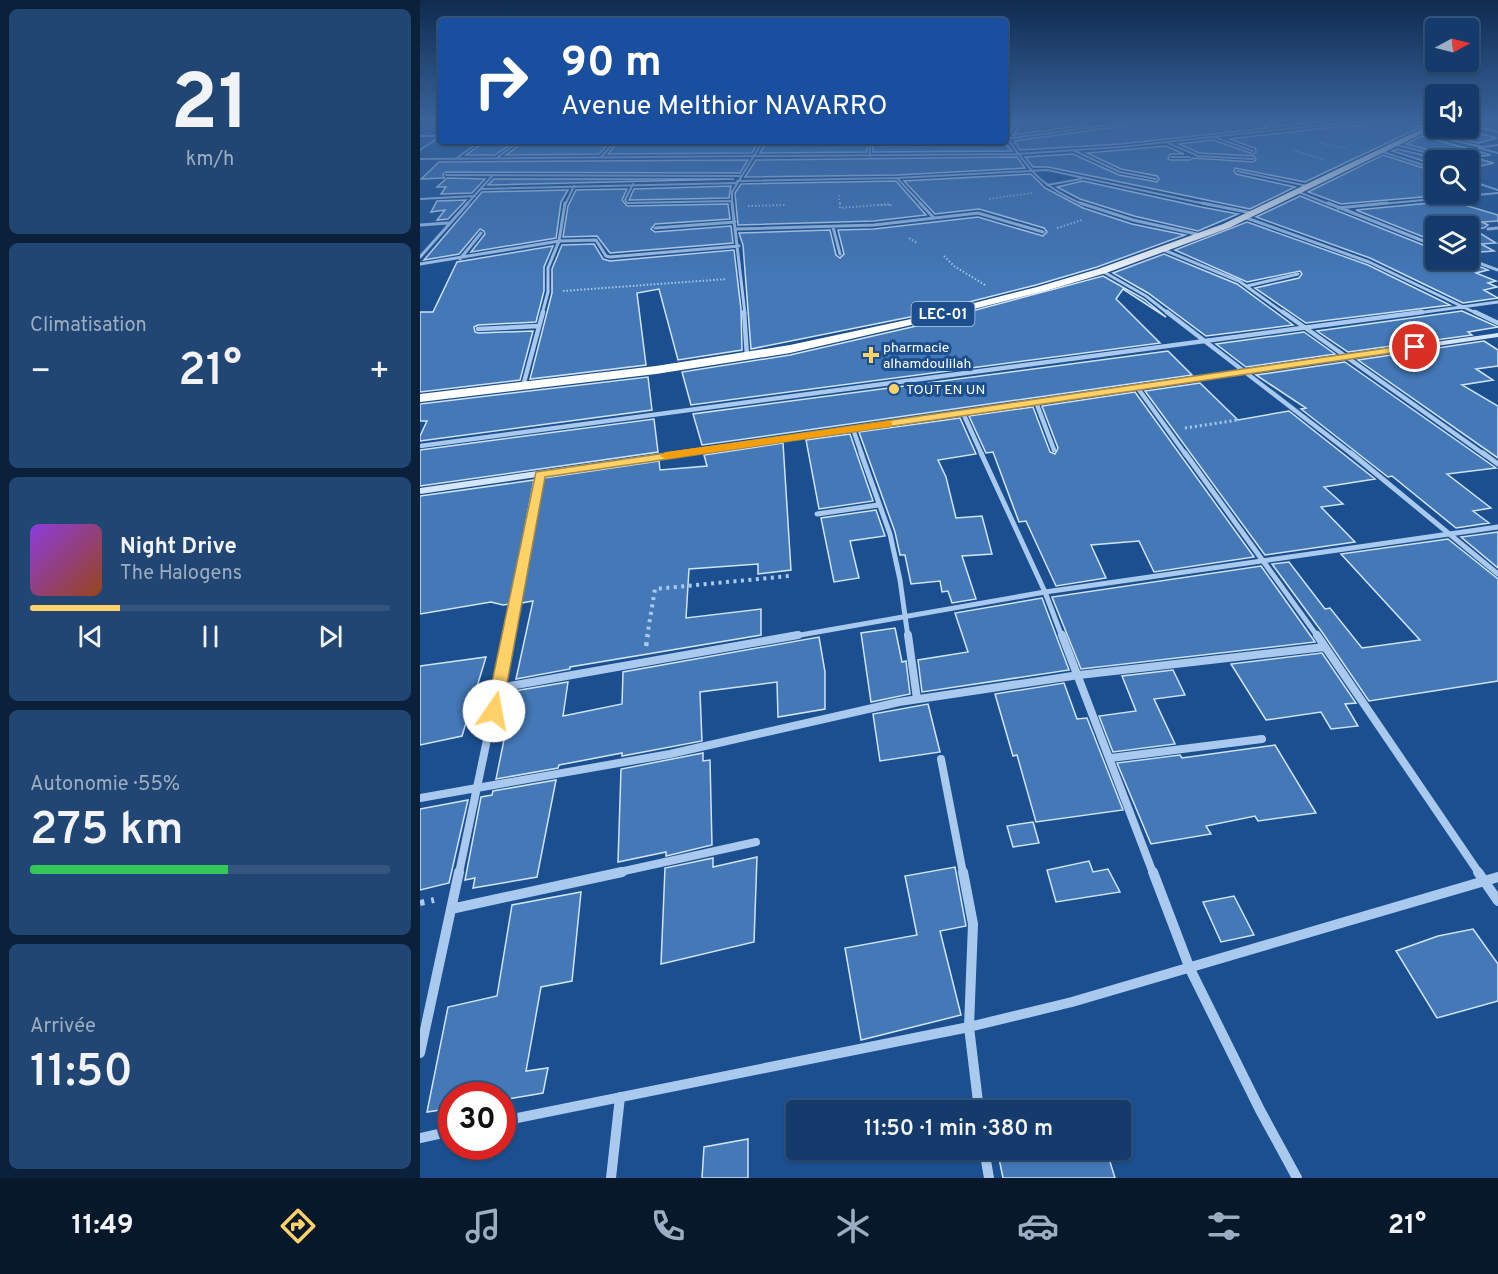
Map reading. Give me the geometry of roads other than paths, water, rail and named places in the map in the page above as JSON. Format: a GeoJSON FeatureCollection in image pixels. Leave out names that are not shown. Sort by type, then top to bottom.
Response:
{"type":"FeatureCollection","features":[{"type":"Feature","properties":{"kind":"highway","name":"LEC-01"},"geometry":{"type":"LineString","coordinates":[[420,398],[656,370],[747,356],[873,331],[1102,271],[1164,250],[1248,215],[1330,175]]}},
{"type":"Feature","properties":{"kind":"street"},"geometry":{"type":"LineString","coordinates":[[446,175],[493,175]]}},
{"type":"Feature","properties":{"kind":"street"},"geometry":{"type":"LineString","coordinates":[[420,257],[493,175]]}},
{"type":"Feature","properties":{"kind":"street"},"geometry":{"type":"LineString","coordinates":[[523,386],[548,292],[548,268],[559,241],[565,203],[578,175]]}},
{"type":"Feature","properties":{"kind":"street"},"geometry":{"type":"LineString","coordinates":[[657,175],[740,176]]}},
{"type":"Feature","properties":{"kind":"street"},"geometry":{"type":"LineString","coordinates":[[481,189],[947,175]]}},
{"type":"Feature","properties":{"kind":"street"},"geometry":{"type":"LineString","coordinates":[[1036,175],[1047,185],[1072,199],[1098,209],[1203,235]]}},
{"type":"Feature","properties":{"kind":"street"},"geometry":{"type":"LineString","coordinates":[[1069,175],[1248,215],[1369,262],[1498,323]]}},
{"type":"Feature","properties":{"kind":"street"},"geometry":{"type":"LineString","coordinates":[[1135,175],[1156,179]]}},
{"type":"Feature","properties":{"kind":"street"},"geometry":{"type":"LineString","coordinates":[[1256,175],[1307,186]]}},
{"type":"Feature","properties":{"kind":"street"},"geometry":{"type":"LineString","coordinates":[[740,176],[736,182],[732,204],[739,246],[747,356]]}},
{"type":"Feature","properties":{"kind":"street"},"geometry":{"type":"LineString","coordinates":[[897,178],[933,217]]}},
{"type":"Feature","properties":{"kind":"street"},"geometry":{"type":"LineString","coordinates":[[1047,185],[1084,178]]}},
{"type":"Feature","properties":{"kind":"street"},"geometry":{"type":"LineString","coordinates":[[633,184],[625,200],[627,203],[732,204]]}},
{"type":"Feature","properties":{"kind":"street"},"geometry":{"type":"LineString","coordinates":[[1479,184],[1498,191]]}},
{"type":"Feature","properties":{"kind":"street"},"geometry":{"type":"LineString","coordinates":[[1296,191],[1425,242]]}},
{"type":"Feature","properties":{"kind":"street"},"geometry":{"type":"LineString","coordinates":[[1338,208],[1488,194],[1498,191]]}},
{"type":"Feature","properties":{"kind":"street"},"geometry":{"type":"LineString","coordinates":[[1488,194],[1498,199]]}},
{"type":"Feature","properties":{"kind":"street"},"geometry":{"type":"LineString","coordinates":[[420,199],[475,196]]}},
{"type":"Feature","properties":{"kind":"street"},"geometry":{"type":"LineString","coordinates":[[736,229],[830,224],[833,227],[958,213],[978,213],[1043,232]]}},
{"type":"Feature","properties":{"kind":"street"},"geometry":{"type":"LineString","coordinates":[[655,228],[735,222]]}},
{"type":"Feature","properties":{"kind":"street"},"geometry":{"type":"LineString","coordinates":[[420,225],[448,223]]}},
{"type":"Feature","properties":{"kind":"street"},"geometry":{"type":"LineString","coordinates":[[833,227],[840,254]]}},
{"type":"Feature","properties":{"kind":"street"},"geometry":{"type":"LineString","coordinates":[[1488,229],[1498,228]]}},
{"type":"Feature","properties":{"kind":"street"},"geometry":{"type":"LineString","coordinates":[[460,259],[481,233]]}},
{"type":"Feature","properties":{"kind":"street"},"geometry":{"type":"LineString","coordinates":[[420,264],[559,241],[596,240],[606,256],[610,257],[739,246]]}},
{"type":"Feature","properties":{"kind":"street"},"geometry":{"type":"LineString","coordinates":[[1164,250],[1225,273],[1247,286],[1498,464]]}},
{"type":"Feature","properties":{"kind":"street"},"geometry":{"type":"LineString","coordinates":[[1479,263],[1498,270]]}},
{"type":"Feature","properties":{"kind":"street"},"geometry":{"type":"LineString","coordinates":[[1102,271],[1146,297],[1369,467],[1498,574]]}},
{"type":"Feature","properties":{"kind":"street"},"geometry":{"type":"LineString","coordinates":[[1247,286],[1298,274]]}},
{"type":"Feature","properties":{"kind":"street"},"geometry":{"type":"LineString","coordinates":[[420,446],[1498,302]]}},
{"type":"Feature","properties":{"kind":"street"},"geometry":{"type":"LineString","coordinates":[[478,329],[538,326]]}},
{"type":"Feature","properties":{"kind":"street"},"geometry":{"type":"LineString","coordinates":[[420,491],[1498,335]]}},
{"type":"Feature","properties":{"kind":"street"},"geometry":{"type":"LineString","coordinates":[[1137,387],[1325,647],[1498,902]]}},
{"type":"Feature","properties":{"kind":"street"},"geometry":{"type":"LineString","coordinates":[[1036,402],[1054,450]]}},
{"type":"Feature","properties":{"kind":"street"},"geometry":{"type":"LineString","coordinates":[[963,413],[1045,592],[1079,675],[1190,969],[1260,1110],[1298,1178]]}},
{"type":"Feature","properties":{"kind":"street"},"geometry":{"type":"LineString","coordinates":[[853,429],[890,534],[917,699]]}},
{"type":"Feature","properties":{"kind":"street"},"geometry":{"type":"LineString","coordinates":[[420,1053],[499,687],[540,474]]}},
{"type":"Feature","properties":{"kind":"street"},"geometry":{"type":"LineString","coordinates":[[817,514],[878,505]]}},
{"type":"Feature","properties":{"kind":"street"},"geometry":{"type":"LineString","coordinates":[[499,687],[1045,592],[1498,527]]}},
{"type":"Feature","properties":{"kind":"street"},"geometry":{"type":"LineString","coordinates":[[420,798],[670,754],[917,699],[1079,675],[1325,647]]}},
{"type":"Feature","properties":{"kind":"street"},"geometry":{"type":"LineString","coordinates":[[1111,758],[1262,739]]}},
{"type":"Feature","properties":{"kind":"street"},"geometry":{"type":"LineString","coordinates":[[941,759],[973,924],[969,1027],[979,1100]]}},
{"type":"Feature","properties":{"kind":"street"},"geometry":{"type":"LineString","coordinates":[[451,909],[756,842]]}},
{"type":"Feature","properties":{"kind":"street"},"geometry":{"type":"LineString","coordinates":[[516,1118],[969,1027],[1190,969],[1498,877]]}},
{"type":"Feature","properties":{"kind":"street"},"geometry":{"type":"LineString","coordinates":[[611,1178],[620,1097]]}},
{"type":"Feature","properties":{"kind":"street"},"geometry":{"type":"LineString","coordinates":[[420,1138],[438,1134]]}},
{"type":"Feature","properties":{"kind":"street"},"geometry":{"type":"LineString","coordinates":[[986,1160],[989,1178]]}},
{"type":"Feature","properties":{"kind":"place","name":"pharmacie alhamdoulilah"},"geometry":{"type":"Point","coordinates":[871,355]}},
{"type":"Feature","properties":{"kind":"place","name":"TOUT EN UN"},"geometry":{"type":"Point","coordinates":[894,389]}}]}
